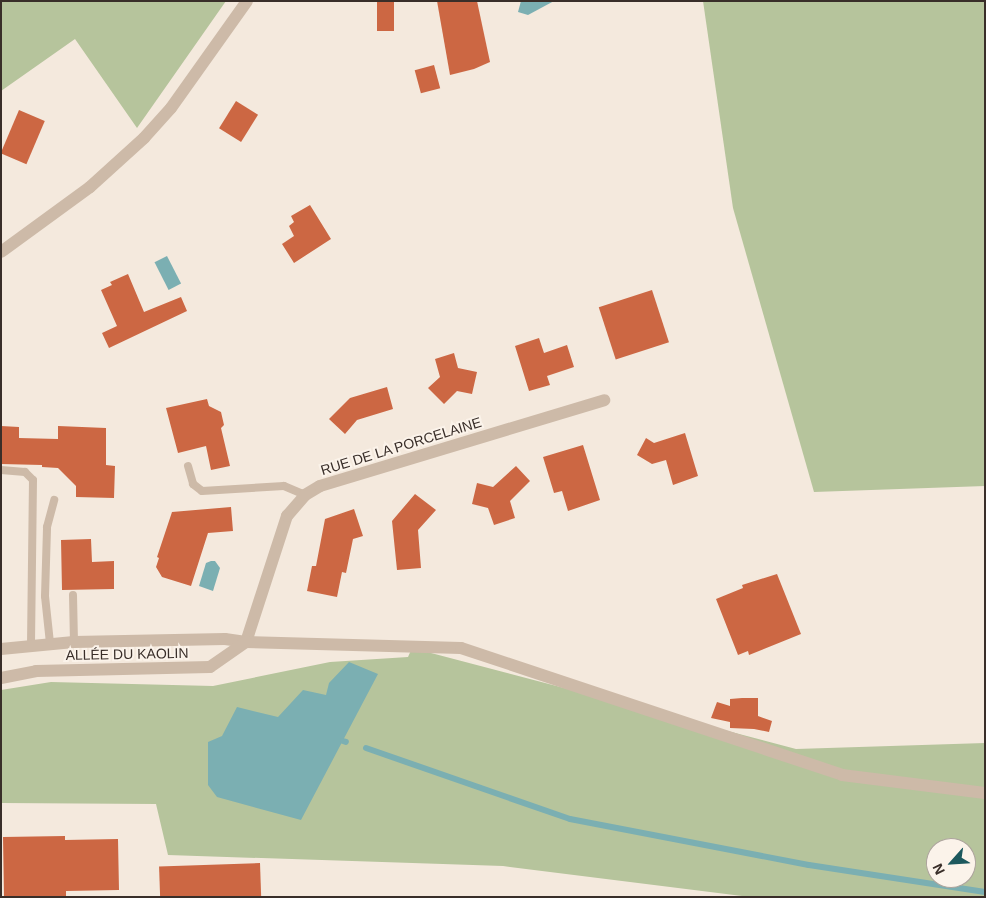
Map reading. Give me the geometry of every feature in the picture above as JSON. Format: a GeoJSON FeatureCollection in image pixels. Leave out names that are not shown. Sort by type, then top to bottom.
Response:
{"type":"FeatureCollection","features":[{"type":"Feature","properties":{"kind":"street"},"geometry":{"type":"LineString","coordinates":[[1,252],[90,187],[144,138],[171,108],[248,1]]}},
{"type":"Feature","properties":{"kind":"street","name":"RUE DE LA PORCELAINE"},"geometry":{"type":"LineString","coordinates":[[246,642],[286,516],[305,495],[320,486],[604,400]]}},
{"type":"Feature","properties":{"kind":"street"},"geometry":{"type":"LineString","coordinates":[[1,649],[50,643],[224,639],[246,642],[461,648],[842,775],[985,793]]}},
{"type":"Feature","properties":{"kind":"street","name":"ALLÉE DU KAOLIN"},"geometry":{"type":"LineString","coordinates":[[1,678],[36,671],[210,667],[246,642]]}},
{"type":"Feature","properties":{"kind":"lane"},"geometry":{"type":"LineString","coordinates":[[188,466],[193,484],[202,491],[284,486],[305,495]]}},
{"type":"Feature","properties":{"kind":"lane"},"geometry":{"type":"LineString","coordinates":[[1,470],[25,472],[33,480],[32,645]]}},
{"type":"Feature","properties":{"kind":"lane"},"geometry":{"type":"LineString","coordinates":[[50,643],[45,586],[47,527],[54,500]]}},
{"type":"Feature","properties":{"kind":"lane"},"geometry":{"type":"LineString","coordinates":[[73,595],[74,642]]}},
{"type":"Feature","properties":{"kind":"green space"},"geometry":{"type":"Polygon","coordinates":[[[1,1],[226,1],[137,128],[75,39],[1,91],[1,1]]]}},
{"type":"Feature","properties":{"kind":"green space"},"geometry":{"type":"Polygon","coordinates":[[[703,1],[985,1],[985,486],[814,492],[733,208],[703,1]]]}},
{"type":"Feature","properties":{"kind":"green space"},"geometry":{"type":"Polygon","coordinates":[[[412,648],[796,749],[985,743],[985,897],[750,897],[503,866],[168,855],[156,804],[1,803],[1,690],[51,682],[213,686],[330,662],[408,657],[412,648]]]}},
{"type":"Feature","properties":{"kind":"water"},"geometry":{"type":"Polygon","coordinates":[[[521,1],[554,1],[528,15],[518,12],[521,1]]]}},
{"type":"Feature","properties":{"kind":"water"},"geometry":{"type":"Polygon","coordinates":[[[167,256],[181,284],[169,290],[155,262],[167,256]]]}},
{"type":"Feature","properties":{"kind":"water"},"geometry":{"type":"Polygon","coordinates":[[[215,561],[220,568],[213,591],[199,586],[206,563],[215,561]]]}},
{"type":"Feature","properties":{"kind":"water"},"geometry":{"type":"Polygon","coordinates":[[[349,662],[378,674],[301,820],[217,797],[208,785],[208,742],[222,736],[237,707],[278,717],[303,690],[326,695],[329,683],[349,662]]]}},
{"type":"Feature","properties":{"kind":"building"},"geometry":{"type":"Polygon","coordinates":[[[377,1],[394,1],[394,31],[377,31],[377,1]]]}},
{"type":"Feature","properties":{"kind":"building"},"geometry":{"type":"Polygon","coordinates":[[[437,1],[477,1],[490,62],[474,69],[450,75],[437,1]]]}},
{"type":"Feature","properties":{"kind":"building"},"geometry":{"type":"Polygon","coordinates":[[[434,65],[440,88],[421,93],[415,70],[434,65]]]}},
{"type":"Feature","properties":{"kind":"building"},"geometry":{"type":"Polygon","coordinates":[[[236,101],[258,115],[241,142],[219,128],[236,101]]]}},
{"type":"Feature","properties":{"kind":"building"},"geometry":{"type":"Polygon","coordinates":[[[19,110],[45,121],[26,164],[1,153],[19,110]]]}},
{"type":"Feature","properties":{"kind":"building"},"geometry":{"type":"Polygon","coordinates":[[[310,205],[331,239],[294,263],[282,244],[294,236],[289,226],[294,222],[291,216],[310,205]]]}},
{"type":"Feature","properties":{"kind":"building"},"geometry":{"type":"Polygon","coordinates":[[[128,274],[144,312],[181,297],[187,311],[109,348],[102,333],[117,326],[101,290],[112,285],[110,282],[128,274]]]}},
{"type":"Feature","properties":{"kind":"building"},"geometry":{"type":"Polygon","coordinates":[[[652,290],[669,342],[616,360],[599,307],[652,290]]]}},
{"type":"Feature","properties":{"kind":"building"},"geometry":{"type":"Polygon","coordinates":[[[539,338],[544,353],[567,345],[574,367],[547,376],[550,385],[529,391],[515,346],[539,338]]]}},
{"type":"Feature","properties":{"kind":"building"},"geometry":{"type":"Polygon","coordinates":[[[454,353],[458,368],[477,372],[472,394],[457,391],[444,404],[428,388],[440,377],[435,359],[454,353]]]}},
{"type":"Feature","properties":{"kind":"building"},"geometry":{"type":"Polygon","coordinates":[[[387,387],[393,409],[357,420],[345,434],[329,419],[350,398],[387,387]]]}},
{"type":"Feature","properties":{"kind":"building"},"geometry":{"type":"Polygon","coordinates":[[[207,399],[209,406],[221,412],[224,425],[221,428],[230,466],[211,470],[206,446],[178,453],[166,408],[207,399]]]}},
{"type":"Feature","properties":{"kind":"building"},"geometry":{"type":"Polygon","coordinates":[[[1,426],[19,427],[19,438],[58,439],[58,426],[106,428],[106,465],[115,466],[114,498],[76,497],[76,486],[58,468],[42,467],[42,465],[1,464],[1,426]]]}},
{"type":"Feature","properties":{"kind":"building"},"geometry":{"type":"Polygon","coordinates":[[[685,433],[698,476],[673,485],[666,460],[652,464],[637,455],[646,438],[654,443],[685,433]]]}},
{"type":"Feature","properties":{"kind":"building"},"geometry":{"type":"Polygon","coordinates":[[[583,445],[600,500],[568,511],[562,491],[554,493],[543,457],[583,445]]]}},
{"type":"Feature","properties":{"kind":"building"},"geometry":{"type":"Polygon","coordinates":[[[516,466],[530,481],[510,501],[515,518],[494,525],[488,508],[472,504],[477,483],[493,487],[516,466]]]}},
{"type":"Feature","properties":{"kind":"building"},"geometry":{"type":"Polygon","coordinates":[[[415,494],[436,510],[418,530],[421,568],[397,570],[392,521],[415,494]]]}},
{"type":"Feature","properties":{"kind":"building"},"geometry":{"type":"Polygon","coordinates":[[[231,507],[233,531],[208,533],[191,586],[162,577],[156,567],[159,558],[157,557],[172,512],[231,507]]]}},
{"type":"Feature","properties":{"kind":"building"},"geometry":{"type":"Polygon","coordinates":[[[354,509],[363,536],[353,539],[346,573],[342,572],[337,597],[307,591],[312,566],[316,566],[325,519],[354,509]]]}},
{"type":"Feature","properties":{"kind":"building"},"geometry":{"type":"Polygon","coordinates":[[[91,539],[92,562],[114,561],[114,589],[62,590],[61,540],[91,539]]]}},
{"type":"Feature","properties":{"kind":"building"},"geometry":{"type":"Polygon","coordinates":[[[777,574],[801,634],[749,655],[748,651],[738,655],[716,599],[743,588],[742,585],[777,574]]]}},
{"type":"Feature","properties":{"kind":"building"},"geometry":{"type":"Polygon","coordinates":[[[758,698],[758,716],[772,721],[769,732],[730,728],[730,722],[711,718],[717,702],[730,706],[730,699],[758,698]]]}},
{"type":"Feature","properties":{"kind":"building"},"geometry":{"type":"Polygon","coordinates":[[[65,836],[65,840],[118,839],[119,890],[66,891],[66,897],[4,897],[3,837],[65,836]]]}},
{"type":"Feature","properties":{"kind":"building"},"geometry":{"type":"Polygon","coordinates":[[[260,863],[261,897],[160,897],[159,867],[260,863]]]}},
{"type":"Feature","properties":{"kind":"waterway"},"geometry":{"type":"LineString","coordinates":[[366,748],[570,819],[809,865],[985,892]]}}]}
